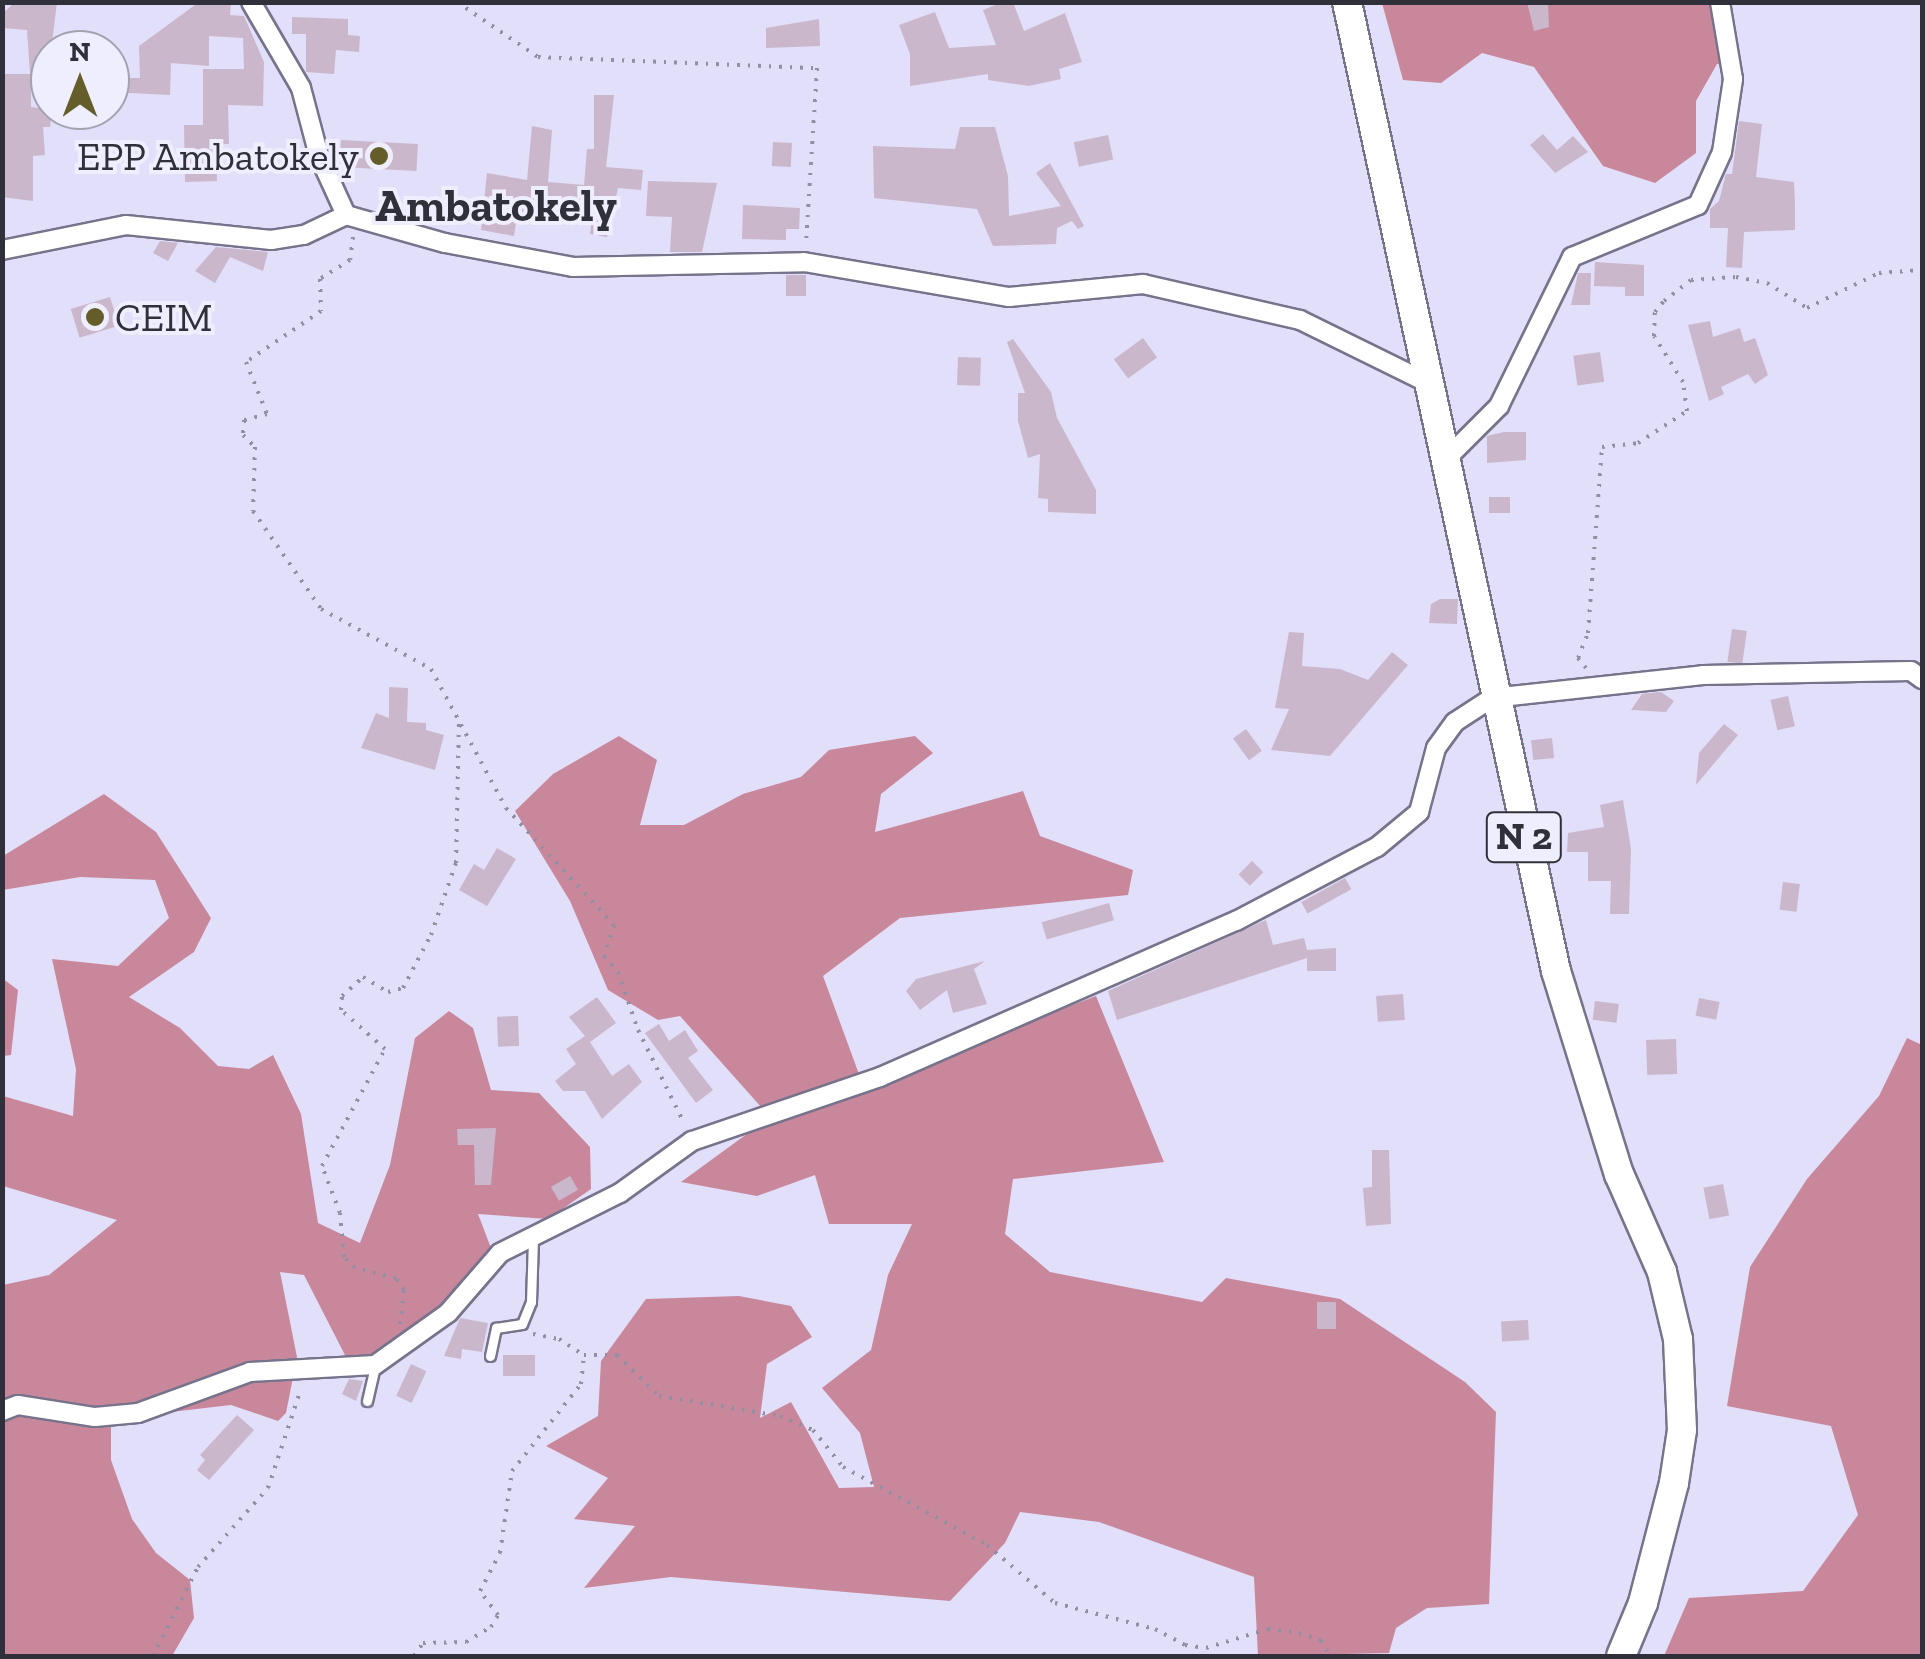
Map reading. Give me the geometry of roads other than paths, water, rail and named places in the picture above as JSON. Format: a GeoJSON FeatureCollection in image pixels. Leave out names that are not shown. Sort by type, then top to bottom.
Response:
{"type":"FeatureCollection","features":[{"type":"Feature","properties":{"kind":"main road","name":"N 2"},"geometry":{"type":"LineString","coordinates":[[1346,2],[1426,382],[1447,458],[1492,698],[1556,970],[1618,1174],[1662,1272],[1678,1338],[1682,1430],[1674,1483],[1643,1603],[1621,1656]]}},
{"type":"Feature","properties":{"kind":"street"},"geometry":{"type":"LineString","coordinates":[[251,2],[301,88],[319,156],[346,215]]}},
{"type":"Feature","properties":{"kind":"street"},"geometry":{"type":"LineString","coordinates":[[1447,458],[1499,406],[1572,257],[1698,205],[1722,152],[1733,79],[1720,2]]}},
{"type":"Feature","properties":{"kind":"street"},"geometry":{"type":"LineString","coordinates":[[2,250],[126,224],[271,240],[304,235],[346,215],[445,244],[572,268],[804,262],[978,295],[1143,284],[1300,320],[1426,382]]}},
{"type":"Feature","properties":{"kind":"street"},"geometry":{"type":"LineString","coordinates":[[2,1411],[18,1405],[95,1417],[138,1413],[250,1372],[374,1365],[396,1354],[448,1313],[500,1253],[620,1193],[692,1141],[932,1054],[1236,921],[1377,847],[1419,812],[1436,748],[1455,722],[1492,698],[1597,682],[1801,671],[1911,671],[1922,680]]}},
{"type":"Feature","properties":{"kind":"lane"},"geometry":{"type":"LineString","coordinates":[[490,1356],[496,1328],[522,1324],[531,1302],[533,1234]]}},
{"type":"Feature","properties":{"kind":"lane"},"geometry":{"type":"LineString","coordinates":[[367,1401],[374,1365]]}},
{"type":"Feature","properties":{"kind":"place","name":"EPP Ambatokely"},"geometry":{"type":"Point","coordinates":[379,156]}},
{"type":"Feature","properties":{"kind":"place","name":"CEIM"},"geometry":{"type":"Point","coordinates":[95,317]}},
{"type":"Feature","properties":{"kind":"district","name":"Ambatokely"},"geometry":{"type":"Point","coordinates":[496,207]}}]}
